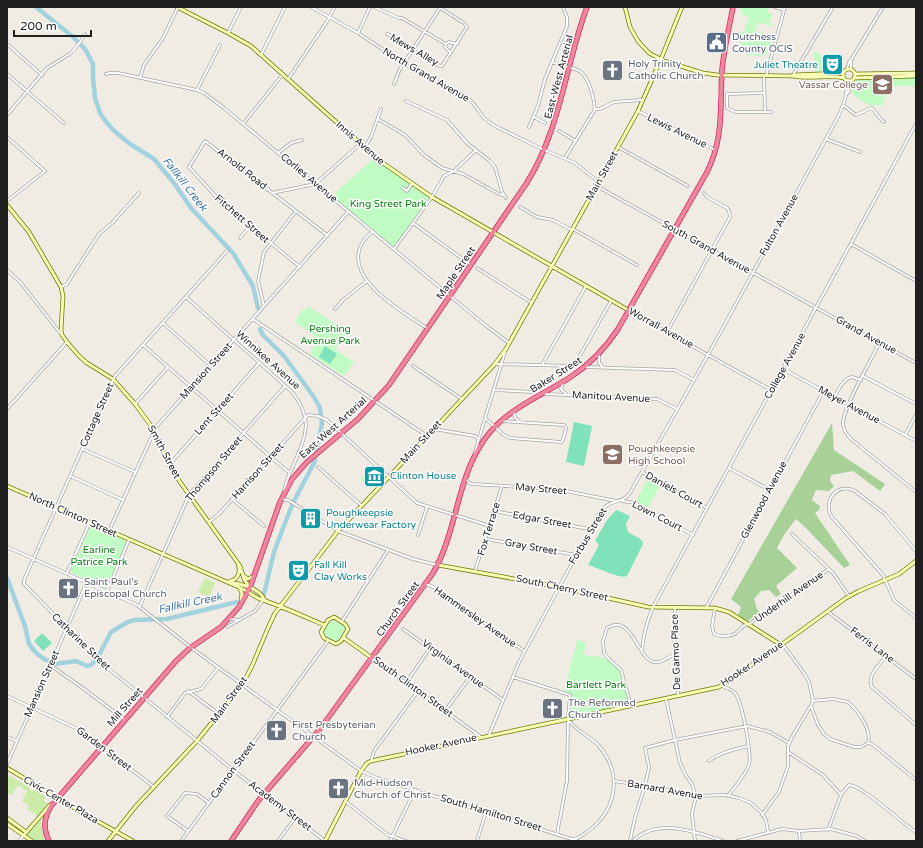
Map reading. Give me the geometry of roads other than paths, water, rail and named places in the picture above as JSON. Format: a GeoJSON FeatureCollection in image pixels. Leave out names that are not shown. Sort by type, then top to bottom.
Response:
{"type":"FeatureCollection","features":[{"type":"Feature","properties":{"kind":"highway","name":"East-West Arterial"},"geometry":{"type":"LineString","coordinates":[[544,150],[556,118],[587,7]]}},
{"type":"Feature","properties":{"kind":"highway","name":"Baker Street"},"geometry":{"type":"LineString","coordinates":[[472,462],[480,445],[494,427],[516,409],[565,381],[584,367],[601,351],[615,333],[707,172],[716,151],[721,128],[722,76],[733,7]]}},
{"type":"Feature","properties":{"kind":"highway","name":"Maple Street"},"geometry":{"type":"LineString","coordinates":[[375,401],[395,378],[494,233],[529,180],[544,150]]}},
{"type":"Feature","properties":{"kind":"highway","name":"East-West Arterial"},"geometry":{"type":"LineString","coordinates":[[288,487],[301,468],[313,456],[358,419],[375,401]]}},
{"type":"Feature","properties":{"kind":"highway","name":"Church Street"},"geometry":{"type":"LineString","coordinates":[[231,841],[264,794],[314,737],[426,585],[438,565],[472,462]]}},
{"type":"Feature","properties":{"kind":"highway","name":"Winnikee Avenue"},"geometry":{"type":"LineString","coordinates":[[249,590],[281,500],[288,487]]}},
{"type":"Feature","properties":{"kind":"highway","name":"Mill Street"},"geometry":{"type":"LineString","coordinates":[[54,802],[176,661],[190,648],[216,631],[228,620],[239,607],[249,590]]}},
{"type":"Feature","properties":{"kind":"highway"},"geometry":{"type":"LineString","coordinates":[[48,841],[45,830],[45,819],[48,810],[54,802]]}},
{"type":"Feature","properties":{"kind":"street"},"geometry":{"type":"LineString","coordinates":[[140,78],[144,65],[163,38],[177,7]]}},
{"type":"Feature","properties":{"kind":"street","name":"Innis Avenue"},"geometry":{"type":"LineString","coordinates":[[177,7],[251,46],[380,161],[432,197],[552,266]]}},
{"type":"Feature","properties":{"kind":"street"},"geometry":{"type":"LineString","coordinates":[[228,33],[241,7]]}},
{"type":"Feature","properties":{"kind":"street"},"geometry":{"type":"LineString","coordinates":[[261,55],[285,7]]}},
{"type":"Feature","properties":{"kind":"street","name":"North Grand Avenue"},"geometry":{"type":"LineString","coordinates":[[311,7],[358,33],[431,79],[466,96],[493,125],[544,150],[575,163],[596,180],[598,184]]}},
{"type":"Feature","properties":{"kind":"street"},"geometry":{"type":"LineString","coordinates":[[288,79],[330,17],[335,7]]}},
{"type":"Feature","properties":{"kind":"street"},"geometry":{"type":"LineString","coordinates":[[358,33],[370,7]]}},
{"type":"Feature","properties":{"kind":"street"},"geometry":{"type":"LineString","coordinates":[[374,7],[402,18],[425,30],[446,44],[445,47],[451,53],[466,29],[466,26],[440,7],[425,30],[412,50],[404,63],[394,84]]}},
{"type":"Feature","properties":{"kind":"street"},"geometry":{"type":"LineString","coordinates":[[529,127],[538,106],[545,79],[567,26],[567,17],[563,7]]}},
{"type":"Feature","properties":{"kind":"street"},"geometry":{"type":"LineString","coordinates":[[625,7],[629,23],[635,37],[647,51],[661,59],[705,73],[722,76],[837,77],[845,79],[916,76]]}},
{"type":"Feature","properties":{"kind":"street","name":"Main Street"},"geometry":{"type":"LineString","coordinates":[[108,841],[154,787],[197,741],[242,685],[270,622],[338,531],[494,365],[506,349],[638,111],[682,7]]}},
{"type":"Feature","properties":{"kind":"street"},"geometry":{"type":"LineString","coordinates":[[765,112],[765,76],[785,8],[775,7]]}},
{"type":"Feature","properties":{"kind":"street"},"geometry":{"type":"LineString","coordinates":[[793,76],[833,7]]}},
{"type":"Feature","properties":{"kind":"street"},"geometry":{"type":"LineString","coordinates":[[793,76],[797,74],[843,73],[847,69],[849,62],[852,60],[883,7]]}},
{"type":"Feature","properties":{"kind":"street"},"geometry":{"type":"LineString","coordinates":[[7,115],[52,65],[71,53],[85,34]]}},
{"type":"Feature","properties":{"kind":"street","name":"Mews Alley"},"geometry":{"type":"LineString","coordinates":[[387,34],[436,65],[442,66],[451,53]]}},
{"type":"Feature","properties":{"kind":"street"},"geometry":{"type":"LineString","coordinates":[[446,44],[449,42],[457,44]]}},
{"type":"Feature","properties":{"kind":"street"},"geometry":{"type":"LineString","coordinates":[[7,44],[42,75]]}},
{"type":"Feature","properties":{"kind":"street"},"geometry":{"type":"LineString","coordinates":[[197,90],[220,45]]}},
{"type":"Feature","properties":{"kind":"street"},"geometry":{"type":"LineString","coordinates":[[852,60],[852,70],[855,74]]}},
{"type":"Feature","properties":{"kind":"street"},"geometry":{"type":"LineString","coordinates":[[552,62],[579,70],[585,76],[589,83],[595,109],[565,158]]}},
{"type":"Feature","properties":{"kind":"street"},"geometry":{"type":"LineString","coordinates":[[847,69],[852,70]]}},
{"type":"Feature","properties":{"kind":"street","name":"Corlies Avenue"},"geometry":{"type":"LineString","coordinates":[[106,74],[114,72],[197,90],[204,93],[509,343]]}},
{"type":"Feature","properties":{"kind":"street"},"geometry":{"type":"LineString","coordinates":[[843,73],[845,79]]}},
{"type":"Feature","properties":{"kind":"street"},"geometry":{"type":"LineString","coordinates":[[855,74],[916,73]]}},
{"type":"Feature","properties":{"kind":"street"},"geometry":{"type":"LineString","coordinates":[[7,74],[64,123]]}},
{"type":"Feature","properties":{"kind":"street"},"geometry":{"type":"LineString","coordinates":[[243,124],[282,74]]}},
{"type":"Feature","properties":{"kind":"street"},"geometry":{"type":"LineString","coordinates":[[853,79],[855,74]]}},
{"type":"Feature","properties":{"kind":"street","name":"Fulton Avenue"},"geometry":{"type":"LineString","coordinates":[[708,355],[843,106],[848,85],[845,79]]}},
{"type":"Feature","properties":{"kind":"street","name":"Fulton Avenue"},"geometry":{"type":"LineString","coordinates":[[846,95],[853,79]]}},
{"type":"Feature","properties":{"kind":"street"},"geometry":{"type":"LineString","coordinates":[[764,93],[727,94],[727,108],[735,112],[771,112]]}},
{"type":"Feature","properties":{"kind":"street"},"geometry":{"type":"LineString","coordinates":[[595,109],[600,109],[614,102],[643,100]]}},
{"type":"Feature","properties":{"kind":"street"},"geometry":{"type":"LineString","coordinates":[[406,102],[447,120],[463,139],[490,161],[495,167],[503,195]]}},
{"type":"Feature","properties":{"kind":"street"},"geometry":{"type":"LineString","coordinates":[[843,106],[856,115],[868,108],[872,108],[878,118],[884,122]]}},
{"type":"Feature","properties":{"kind":"street"},"geometry":{"type":"LineString","coordinates":[[365,148],[381,110]]}},
{"type":"Feature","properties":{"kind":"street","name":"Lewis Avenue"},"geometry":{"type":"LineString","coordinates":[[638,111],[716,151]]}},
{"type":"Feature","properties":{"kind":"street"},"geometry":{"type":"LineString","coordinates":[[534,117],[544,123]]}},
{"type":"Feature","properties":{"kind":"street"},"geometry":{"type":"LineString","coordinates":[[378,119],[405,136],[431,161],[442,168],[454,170],[463,174],[506,198]]}},
{"type":"Feature","properties":{"kind":"street","name":"College Avenue"},"geometry":{"type":"LineString","coordinates":[[642,652],[648,619],[653,607],[916,124]]}},
{"type":"Feature","properties":{"kind":"street"},"geometry":{"type":"LineString","coordinates":[[559,131],[576,141]]}},
{"type":"Feature","properties":{"kind":"street"},"geometry":{"type":"LineString","coordinates":[[7,136],[45,169],[45,171],[7,202]]}},
{"type":"Feature","properties":{"kind":"street"},"geometry":{"type":"LineString","coordinates":[[826,139],[860,152]]}},
{"type":"Feature","properties":{"kind":"street"},"geometry":{"type":"LineString","coordinates":[[278,153],[291,142],[302,140]]}},
{"type":"Feature","properties":{"kind":"street","name":"Arnold Road"},"geometry":{"type":"LineString","coordinates":[[189,167],[205,141],[272,193],[315,184],[360,144]]}},
{"type":"Feature","properties":{"kind":"street"},"geometry":{"type":"LineString","coordinates":[[618,147],[688,186]]}},
{"type":"Feature","properties":{"kind":"street"},"geometry":{"type":"LineString","coordinates":[[394,249],[432,197],[444,176],[454,170],[476,150]]}},
{"type":"Feature","properties":{"kind":"street","name":"Fitchett Street"},"geometry":{"type":"LineString","coordinates":[[189,167],[218,199],[300,266]]}},
{"type":"Feature","properties":{"kind":"street"},"geometry":{"type":"LineString","coordinates":[[403,188],[407,191],[412,183]]}},
{"type":"Feature","properties":{"kind":"street","name":"South Grand Avenue"},"geometry":{"type":"LineString","coordinates":[[598,184],[600,188],[816,308]]}},
{"type":"Feature","properties":{"kind":"street"},"geometry":{"type":"LineString","coordinates":[[62,287],[67,284],[99,234],[112,223],[139,193]]}},
{"type":"Feature","properties":{"kind":"street"},"geometry":{"type":"LineString","coordinates":[[272,193],[327,235]]}},
{"type":"Feature","properties":{"kind":"street"},"geometry":{"type":"LineString","coordinates":[[668,332],[729,220],[730,214],[727,208],[707,197],[704,193]]}},
{"type":"Feature","properties":{"kind":"street"},"geometry":{"type":"LineString","coordinates":[[7,205],[29,232],[62,287],[62,335]]}},
{"type":"Feature","properties":{"kind":"street"},"geometry":{"type":"LineString","coordinates":[[520,207],[537,217],[550,218],[637,265]]}},
{"type":"Feature","properties":{"kind":"street"},"geometry":{"type":"LineString","coordinates":[[264,306],[258,278],[264,252],[270,242],[296,211]]}},
{"type":"Feature","properties":{"kind":"street","name":"Mansion Street"},"geometry":{"type":"LineString","coordinates":[[109,531],[156,427],[348,211]]}},
{"type":"Feature","properties":{"kind":"street"},"geometry":{"type":"LineString","coordinates":[[413,223],[471,265]]}},
{"type":"Feature","properties":{"kind":"street"},"geometry":{"type":"LineString","coordinates":[[240,238],[250,226]]}},
{"type":"Feature","properties":{"kind":"street"},"geometry":{"type":"LineString","coordinates":[[373,231],[362,243],[358,254],[359,265],[367,281],[385,299],[428,329]]}},
{"type":"Feature","properties":{"kind":"street"},"geometry":{"type":"LineString","coordinates":[[851,244],[916,281]]}},
{"type":"Feature","properties":{"kind":"street","name":"Cottage Street"},"geometry":{"type":"LineString","coordinates":[[25,585],[24,580],[113,379],[227,251]]}},
{"type":"Feature","properties":{"kind":"street","name":"Worrall Avenue"},"geometry":{"type":"LineString","coordinates":[[552,266],[771,390]]}},
{"type":"Feature","properties":{"kind":"street"},"geometry":{"type":"LineString","coordinates":[[477,268],[532,303]]}},
{"type":"Feature","properties":{"kind":"street"},"geometry":{"type":"LineString","coordinates":[[7,270],[21,283],[56,330],[62,335]]}},
{"type":"Feature","properties":{"kind":"street"},"geometry":{"type":"LineString","coordinates":[[335,309],[343,300],[367,281]]}},
{"type":"Feature","properties":{"kind":"street"},"geometry":{"type":"LineString","coordinates":[[542,365],[586,286]]}},
{"type":"Feature","properties":{"kind":"street","name":"Winnikee Avenue"},"geometry":{"type":"LineString","coordinates":[[186,297],[286,386],[297,398],[307,426],[283,495]]}},
{"type":"Feature","properties":{"kind":"street"},"geometry":{"type":"LineString","coordinates":[[494,365],[574,366],[612,300]]}},
{"type":"Feature","properties":{"kind":"street","name":"Grand Avenue"},"geometry":{"type":"LineString","coordinates":[[816,308],[916,363]]}},
{"type":"Feature","properties":{"kind":"street"},"geometry":{"type":"LineString","coordinates":[[253,319],[427,436]]}},
{"type":"Feature","properties":{"kind":"street"},"geometry":{"type":"LineString","coordinates":[[163,323],[211,366]]}},
{"type":"Feature","properties":{"kind":"street","name":"Smith Street"},"geometry":{"type":"LineString","coordinates":[[62,335],[66,342],[84,361],[113,379],[135,404],[152,427],[169,465],[241,568],[244,580],[249,590]]}},
{"type":"Feature","properties":{"kind":"street"},"geometry":{"type":"LineString","coordinates":[[7,409],[66,342]]}},
{"type":"Feature","properties":{"kind":"street"},"geometry":{"type":"LineString","coordinates":[[880,343],[849,405],[843,424],[848,436],[916,492]]}},
{"type":"Feature","properties":{"kind":"street"},"geometry":{"type":"LineString","coordinates":[[143,345],[287,471],[290,472]]}},
{"type":"Feature","properties":{"kind":"street","name":"Church Street"},"geometry":{"type":"LineString","coordinates":[[472,462],[506,349]]}},
{"type":"Feature","properties":{"kind":"street"},"geometry":{"type":"LineString","coordinates":[[601,351],[598,360],[601,366],[604,367]]}},
{"type":"Feature","properties":{"kind":"street","name":"Forbus Street"},"geometry":{"type":"LineString","coordinates":[[489,736],[524,651],[590,529],[603,508],[612,502],[620,501],[627,497],[708,355]]}},
{"type":"Feature","properties":{"kind":"street","name":"Lent Street"},"geometry":{"type":"LineString","coordinates":[[169,465],[259,363]]}},
{"type":"Feature","properties":{"kind":"street"},"geometry":{"type":"LineString","coordinates":[[412,366],[462,398]]}},
{"type":"Feature","properties":{"kind":"street"},"geometry":{"type":"LineString","coordinates":[[135,404],[168,367]]}},
{"type":"Feature","properties":{"kind":"street"},"geometry":{"type":"LineString","coordinates":[[584,367],[675,370],[694,380]]}},
{"type":"Feature","properties":{"kind":"street","name":"Meyer Avenue"},"geometry":{"type":"LineString","coordinates":[[783,369],[916,441]]}},
{"type":"Feature","properties":{"kind":"street"},"geometry":{"type":"LineString","coordinates":[[863,376],[916,404]]}},
{"type":"Feature","properties":{"kind":"street"},"geometry":{"type":"LineString","coordinates":[[834,397],[844,381],[848,378],[852,377],[861,380]]}},
{"type":"Feature","properties":{"kind":"street","name":"Manitou Avenue"},"geometry":{"type":"LineString","coordinates":[[565,381],[561,386],[561,389],[567,394]]}},
{"type":"Feature","properties":{"kind":"street","name":"Thompson Street"},"geometry":{"type":"LineString","coordinates":[[140,607],[189,495],[286,386]]}},
{"type":"Feature","properties":{"kind":"street"},"geometry":{"type":"LineString","coordinates":[[493,390],[532,392]]}},
{"type":"Feature","properties":{"kind":"street","name":"Glenwood Avenue"},"geometry":{"type":"LineString","coordinates":[[706,608],[823,392]]}},
{"type":"Feature","properties":{"kind":"street","name":"Manitou Avenue"},"geometry":{"type":"LineString","coordinates":[[542,394],[657,399],[677,410]]}},
{"type":"Feature","properties":{"kind":"street"},"geometry":{"type":"LineString","coordinates":[[516,409],[514,413],[515,418],[522,422]]}},
{"type":"Feature","properties":{"kind":"street"},"geometry":{"type":"LineString","coordinates":[[305,417],[308,415],[324,418],[416,503],[490,526]]}},
{"type":"Feature","properties":{"kind":"street"},"geometry":{"type":"LineString","coordinates":[[905,435],[916,415]]}},
{"type":"Feature","properties":{"kind":"street","name":"Harrison Street"},"geometry":{"type":"LineString","coordinates":[[208,522],[218,515],[305,417]]}},
{"type":"Feature","properties":{"kind":"street"},"geometry":{"type":"LineString","coordinates":[[485,418],[494,427],[510,438],[559,442],[563,440],[566,428],[565,425],[501,421]]}},
{"type":"Feature","properties":{"kind":"street"},"geometry":{"type":"LineString","coordinates":[[433,429],[475,436],[478,440]]}},
{"type":"Feature","properties":{"kind":"street"},"geometry":{"type":"LineString","coordinates":[[475,436],[481,431]]}},
{"type":"Feature","properties":{"kind":"street"},"geometry":{"type":"LineString","coordinates":[[82,449],[135,472]]}},
{"type":"Feature","properties":{"kind":"street"},"geometry":{"type":"LineString","coordinates":[[318,466],[362,506]]}},
{"type":"Feature","properties":{"kind":"street"},"geometry":{"type":"LineString","coordinates":[[729,468],[770,490]]}},
{"type":"Feature","properties":{"kind":"street","name":"Daniels Court"},"geometry":{"type":"LineString","coordinates":[[642,472],[707,508]]}},
{"type":"Feature","properties":{"kind":"street"},"geometry":{"type":"LineString","coordinates":[[70,476],[123,500]]}},
{"type":"Feature","properties":{"kind":"street","name":"May Street"},"geometry":{"type":"LineString","coordinates":[[466,477],[468,482],[472,484],[556,489],[620,501]]}},
{"type":"Feature","properties":{"kind":"street","name":"North Clinton Street"},"geometry":{"type":"LineString","coordinates":[[7,486],[129,540],[249,590]]}},
{"type":"Feature","properties":{"kind":"street","name":"Fox Terrace"},"geometry":{"type":"LineString","coordinates":[[476,571],[502,486]]}},
{"type":"Feature","properties":{"kind":"street"},"geometry":{"type":"LineString","coordinates":[[916,551],[879,509],[855,490],[851,488],[840,489],[832,495],[829,500],[829,511],[831,516],[880,570],[894,600],[916,618]]}},
{"type":"Feature","properties":{"kind":"street"},"geometry":{"type":"LineString","coordinates":[[232,499],[264,526]]}},
{"type":"Feature","properties":{"kind":"street","name":"South Cherry Street"},"geometry":{"type":"LineString","coordinates":[[281,500],[285,499],[295,504],[338,531],[419,561],[559,586],[653,607],[715,608],[729,612],[781,645]]}},
{"type":"Feature","properties":{"kind":"street","name":"Lown Court"},"geometry":{"type":"LineString","coordinates":[[620,501],[635,503],[693,535]]}},
{"type":"Feature","properties":{"kind":"street"},"geometry":{"type":"LineString","coordinates":[[418,536],[427,507]]}},
{"type":"Feature","properties":{"kind":"street","name":"Edgar Street"},"geometry":{"type":"LineString","coordinates":[[494,511],[590,529]]}},
{"type":"Feature","properties":{"kind":"street"},"geometry":{"type":"LineString","coordinates":[[67,573],[90,522]]}},
{"type":"Feature","properties":{"kind":"street"},"geometry":{"type":"LineString","coordinates":[[792,534],[829,569],[849,596]]}},
{"type":"Feature","properties":{"kind":"street","name":"Gray Street"},"geometry":{"type":"LineString","coordinates":[[486,539],[576,555]]}},
{"type":"Feature","properties":{"kind":"street"},"geometry":{"type":"LineString","coordinates":[[107,591],[129,540]]}},
{"type":"Feature","properties":{"kind":"street","name":"South Hamilton Street"},"geometry":{"type":"LineString","coordinates":[[7,547],[140,607],[190,648],[361,771],[373,777],[578,841]]}},
{"type":"Feature","properties":{"kind":"street"},"geometry":{"type":"LineString","coordinates":[[342,621],[388,550]]}},
{"type":"Feature","properties":{"kind":"street"},"geometry":{"type":"LineString","coordinates":[[227,582],[233,580],[238,575],[239,570],[237,563]]}},
{"type":"Feature","properties":{"kind":"street","name":"Hooker Avenue"},"geometry":{"type":"LineString","coordinates":[[371,761],[722,686],[849,596],[902,572],[915,563]]}},
{"type":"Feature","properties":{"kind":"street","name":"Underhill Avenue"},"geometry":{"type":"LineString","coordinates":[[715,608],[712,626],[714,634],[718,636],[733,634],[744,625],[749,624],[829,569]]}},
{"type":"Feature","properties":{"kind":"street"},"geometry":{"type":"LineString","coordinates":[[243,574],[248,579],[254,576]]}},
{"type":"Feature","properties":{"kind":"street","name":"Mansion Street"},"geometry":{"type":"LineString","coordinates":[[7,764],[87,582]]}},
{"type":"Feature","properties":{"kind":"street","name":"North Clinton Street"},"geometry":{"type":"LineString","coordinates":[[227,582],[249,590],[260,599],[264,599],[280,607]]}},
{"type":"Feature","properties":{"kind":"street","name":"Catharine Street"},"geometry":{"type":"LineString","coordinates":[[25,585],[95,658],[197,741]]}},
{"type":"Feature","properties":{"kind":"street","name":"Hammersley Avenue"},"geometry":{"type":"LineString","coordinates":[[426,585],[437,589],[524,651]]}},
{"type":"Feature","properties":{"kind":"street"},"geometry":{"type":"LineString","coordinates":[[237,586],[242,593],[239,607]]}},
{"type":"Feature","properties":{"kind":"street"},"geometry":{"type":"LineString","coordinates":[[226,627],[256,610],[264,599]]}},
{"type":"Feature","properties":{"kind":"street"},"geometry":{"type":"LineString","coordinates":[[280,607],[324,625]]}},
{"type":"Feature","properties":{"kind":"street","name":"De Garmo Place"},"geometry":{"type":"LineString","coordinates":[[675,607],[674,630],[678,696]]}},
{"type":"Feature","properties":{"kind":"street","name":"Ferris Lane"},"geometry":{"type":"LineString","coordinates":[[827,611],[916,678]]}},
{"type":"Feature","properties":{"kind":"street"},"geometry":{"type":"LineString","coordinates":[[333,617],[342,621],[348,629],[344,638],[337,644],[333,644],[322,634],[324,625],[330,618],[333,617]]}},
{"type":"Feature","properties":{"kind":"street"},"geometry":{"type":"LineString","coordinates":[[228,620],[240,620]]}},
{"type":"Feature","properties":{"kind":"street"},"geometry":{"type":"LineString","coordinates":[[631,706],[621,670],[604,653],[603,641],[607,628],[612,625],[622,626],[630,631],[647,659],[654,662],[658,662],[675,654]]}},
{"type":"Feature","properties":{"kind":"street","name":"Virginia Avenue"},"geometry":{"type":"LineString","coordinates":[[403,629],[503,700]]}},
{"type":"Feature","properties":{"kind":"street","name":"South Clinton Street"},"geometry":{"type":"LineString","coordinates":[[344,638],[482,737]]}},
{"type":"Feature","properties":{"kind":"street","name":"Cannon Street"},"geometry":{"type":"LineString","coordinates":[[181,841],[328,640]]}},
{"type":"Feature","properties":{"kind":"street"},"geometry":{"type":"LineString","coordinates":[[762,815],[779,792],[788,766],[789,743],[811,706],[812,701],[807,677],[781,645]]}},
{"type":"Feature","properties":{"kind":"street"},"geometry":{"type":"LineString","coordinates":[[406,683],[430,648]]}},
{"type":"Feature","properties":{"kind":"street"},"geometry":{"type":"LineString","coordinates":[[886,656],[870,681],[872,687],[916,724]]}},
{"type":"Feature","properties":{"kind":"street"},"geometry":{"type":"LineString","coordinates":[[50,665],[125,720]]}},
{"type":"Feature","properties":{"kind":"street"},"geometry":{"type":"LineString","coordinates":[[167,717],[185,693],[188,691],[201,689],[218,668]]}},
{"type":"Feature","properties":{"kind":"street"},"geometry":{"type":"LineString","coordinates":[[445,711],[470,676]]}},
{"type":"Feature","properties":{"kind":"street"},"geometry":{"type":"LineString","coordinates":[[513,677],[570,695],[567,781],[557,834]]}},
{"type":"Feature","properties":{"kind":"street"},"geometry":{"type":"LineString","coordinates":[[722,686],[732,690],[738,697],[749,746],[750,761],[744,775],[728,796]]}},
{"type":"Feature","properties":{"kind":"street"},"geometry":{"type":"LineString","coordinates":[[188,691],[219,714]]}},
{"type":"Feature","properties":{"kind":"street"},"geometry":{"type":"LineString","coordinates":[[325,841],[361,771],[367,763],[371,761],[374,751],[418,691]]}},
{"type":"Feature","properties":{"kind":"street","name":"Garden Street"},"geometry":{"type":"LineString","coordinates":[[7,696],[73,726],[102,746],[154,787]]}},
{"type":"Feature","properties":{"kind":"street"},"geometry":{"type":"LineString","coordinates":[[666,699],[680,763],[692,784],[696,796],[692,813],[695,841]]}},
{"type":"Feature","properties":{"kind":"street"},"geometry":{"type":"LineString","coordinates":[[812,701],[833,699],[848,702],[863,721],[867,729],[869,734],[868,743]]}},
{"type":"Feature","properties":{"kind":"street"},"geometry":{"type":"LineString","coordinates":[[811,706],[820,729],[830,739],[858,747],[868,743],[872,744],[916,780]]}},
{"type":"Feature","properties":{"kind":"street"},"geometry":{"type":"LineString","coordinates":[[568,719],[572,725],[595,743],[602,751],[609,761],[614,781],[610,803],[607,812],[601,821],[586,834],[573,840]]}},
{"type":"Feature","properties":{"kind":"street"},"geometry":{"type":"LineString","coordinates":[[632,841],[635,817],[645,786],[649,767],[645,748],[675,740],[745,726],[752,726],[770,732],[789,743]]}},
{"type":"Feature","properties":{"kind":"street"},"geometry":{"type":"LineString","coordinates":[[7,737],[17,741]]}},
{"type":"Feature","properties":{"kind":"street","name":"Academy Street"},"geometry":{"type":"LineString","coordinates":[[197,741],[325,841]]}},
{"type":"Feature","properties":{"kind":"street"},"geometry":{"type":"LineString","coordinates":[[709,761],[726,751],[749,746]]}},
{"type":"Feature","properties":{"kind":"street"},"geometry":{"type":"LineString","coordinates":[[788,752],[823,775],[841,795]]}},
{"type":"Feature","properties":{"kind":"street","name":"Civic Center Plaza"},"geometry":{"type":"LineString","coordinates":[[7,768],[133,841]]}},
{"type":"Feature","properties":{"kind":"street","name":"Barnard Avenue"},"geometry":{"type":"LineString","coordinates":[[614,781],[659,788],[696,796],[728,796],[751,803],[766,820],[768,832]]}},
{"type":"Feature","properties":{"kind":"street"},"geometry":{"type":"LineString","coordinates":[[828,830],[841,795],[849,785],[856,787],[872,798],[916,832]]}},
{"type":"Feature","properties":{"kind":"street"},"geometry":{"type":"LineString","coordinates":[[390,841],[416,790]]}},
{"type":"Feature","properties":{"kind":"street"},"geometry":{"type":"LineString","coordinates":[[188,832],[167,816],[185,793],[195,794],[208,803]]}},
{"type":"Feature","properties":{"kind":"street","name":"Mill Street"},"geometry":{"type":"LineString","coordinates":[[19,841],[54,802]]}},
{"type":"Feature","properties":{"kind":"street"},"geometry":{"type":"LineString","coordinates":[[345,802],[392,837],[406,841]]}},
{"type":"Feature","properties":{"kind":"street"},"geometry":{"type":"LineString","coordinates":[[477,841],[486,812]]}},
{"type":"Feature","properties":{"kind":"street"},"geometry":{"type":"LineString","coordinates":[[7,818],[32,841]]}},
{"type":"Feature","properties":{"kind":"street"},"geometry":{"type":"LineString","coordinates":[[278,841],[295,818]]}},
{"type":"Feature","properties":{"kind":"street"},"geometry":{"type":"LineString","coordinates":[[7,824],[25,834]]}},
{"type":"Feature","properties":{"kind":"street"},"geometry":{"type":"LineString","coordinates":[[632,841],[642,834],[655,830],[675,828],[723,841]]}},
{"type":"Feature","properties":{"kind":"street"},"geometry":{"type":"LineString","coordinates":[[737,841],[780,829],[799,831],[828,830],[857,836],[865,841]]}},
{"type":"Feature","properties":{"kind":"street"},"geometry":{"type":"LineString","coordinates":[[799,831],[800,841]]}},
{"type":"Feature","properties":{"kind":"waterway","name":"Fallkill Creek"},"geometry":{"type":"LineString","coordinates":[[36,7],[73,37],[85,49],[93,64],[95,98],[100,113],[104,119],[113,130],[130,144],[154,159],[174,183],[191,208],[233,253],[253,286],[258,308]]}},
{"type":"Feature","properties":{"kind":"waterway","name":"Fallkill Creek"},"geometry":{"type":"LineString","coordinates":[[260,329],[263,335],[284,356],[314,397],[320,408],[322,424],[314,463],[293,503],[285,523],[274,552],[264,594]]}},
{"type":"Feature","properties":{"kind":"waterway","name":"Fallkill Creek"},"geometry":{"type":"LineString","coordinates":[[7,578],[25,626],[29,644],[36,653],[55,664],[76,661],[87,666],[91,665],[98,657],[111,632],[128,622],[134,620],[167,619],[237,602]]}},
{"type":"Feature","properties":{"kind":"place","name":"Dutchess County OCIS"},"geometry":{"type":"Point","coordinates":[716,43]}},
{"type":"Feature","properties":{"kind":"place","name":"Juliet Theatre"},"geometry":{"type":"Point","coordinates":[833,65]}},
{"type":"Feature","properties":{"kind":"place","name":"Holy Trinity Catholic Church"},"geometry":{"type":"Point","coordinates":[612,70]}},
{"type":"Feature","properties":{"kind":"place","name":"Vassar College"},"geometry":{"type":"Point","coordinates":[883,85]}},
{"type":"Feature","properties":{"kind":"place","name":"Poughkeepsie High School"},"geometry":{"type":"Point","coordinates":[612,455]}},
{"type":"Feature","properties":{"kind":"place","name":"Clinton House"},"geometry":{"type":"Point","coordinates":[375,476]}},
{"type":"Feature","properties":{"kind":"place","name":"Poughkeepsie Underwear Factory"},"geometry":{"type":"Point","coordinates":[310,519]}},
{"type":"Feature","properties":{"kind":"place","name":"Fall Kill Clay Works"},"geometry":{"type":"Point","coordinates":[298,571]}},
{"type":"Feature","properties":{"kind":"place","name":"Saint Paul's Episcopal Church"},"geometry":{"type":"Point","coordinates":[69,588]}},
{"type":"Feature","properties":{"kind":"place","name":"The Reformed Church"},"geometry":{"type":"Point","coordinates":[552,709]}},
{"type":"Feature","properties":{"kind":"place","name":"First Presbyterian Church"},"geometry":{"type":"Point","coordinates":[276,731]}},
{"type":"Feature","properties":{"kind":"place","name":"Mid-Hudson Church of Christ"},"geometry":{"type":"Point","coordinates":[339,789]}},
{"type":"Feature","properties":{"kind":"park label","name":"King Street Park"},"geometry":{"type":"Point","coordinates":[388,204]}},
{"type":"Feature","properties":{"kind":"park label","name":"Pershing Avenue Park"},"geometry":{"type":"Point","coordinates":[330,334]}},
{"type":"Feature","properties":{"kind":"park label","name":"Earline Patrice Park"},"geometry":{"type":"Point","coordinates":[99,556]}},
{"type":"Feature","properties":{"kind":"park label","name":"Bartlett Park"},"geometry":{"type":"Point","coordinates":[596,685]}}]}
